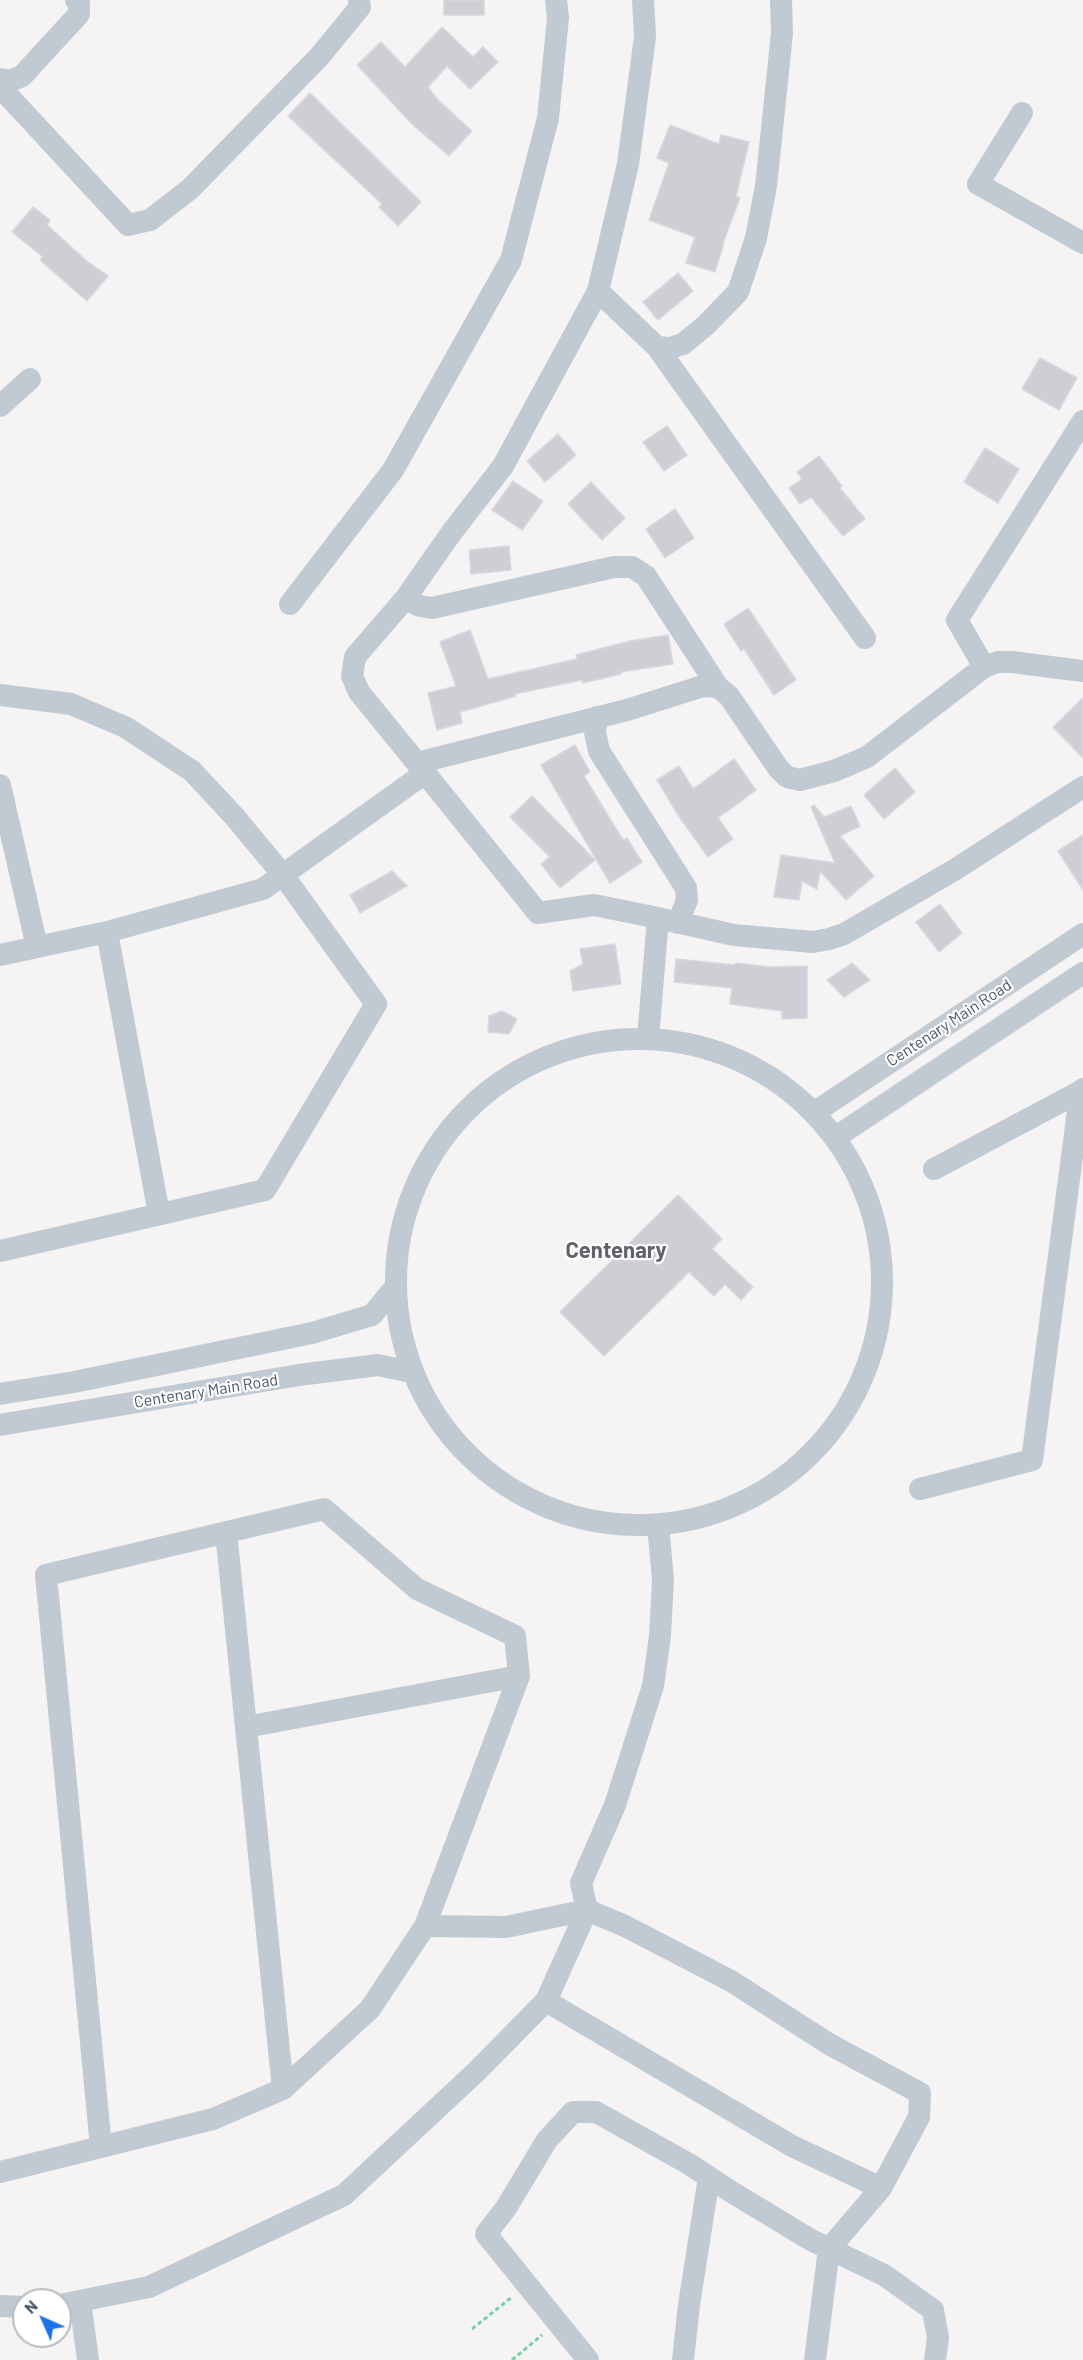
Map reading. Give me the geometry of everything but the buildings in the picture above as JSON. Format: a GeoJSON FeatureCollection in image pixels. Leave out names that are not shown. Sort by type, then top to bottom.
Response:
{"type":"FeatureCollection","features":[{"type":"Feature","properties":{"kind":"street"},"geometry":{"type":"LineString","coordinates":[[0,87],[128,225],[150,220],[190,189],[319,57],[360,7],[359,0]]}},
{"type":"Feature","properties":{"kind":"street"},"geometry":{"type":"LineString","coordinates":[[290,604],[393,470],[511,260],[548,118],[558,18],[556,0]]}},
{"type":"Feature","properties":{"kind":"street"},"geometry":{"type":"LineString","coordinates":[[643,0],[645,37],[628,164],[598,291],[503,466],[452,532],[405,599],[355,657],[352,675],[359,692],[538,913],[594,905],[734,935],[813,942],[829,939],[844,934],[956,869],[1083,787]]}},
{"type":"Feature","properties":{"kind":"street"},"geometry":{"type":"LineString","coordinates":[[657,347],[670,348],[683,344],[706,325],[738,292],[756,238],[766,186],[782,33],[781,0]]}},
{"type":"Feature","properties":{"kind":"street"},"geometry":{"type":"LineString","coordinates":[[0,79],[10,81],[22,76],[74,21],[83,1]]}},
{"type":"Feature","properties":{"kind":"street"},"geometry":{"type":"LineString","coordinates":[[1022,113],[978,184],[1083,243]]}},
{"type":"Feature","properties":{"kind":"street"},"geometry":{"type":"LineString","coordinates":[[598,291],[657,347],[865,638]]}},
{"type":"Feature","properties":{"kind":"street"},"geometry":{"type":"LineString","coordinates":[[0,406],[30,380]]}},
{"type":"Feature","properties":{"kind":"street"},"geometry":{"type":"LineString","coordinates":[[984,667],[957,620],[1083,421]]}},
{"type":"Feature","properties":{"kind":"street"},"geometry":{"type":"LineString","coordinates":[[405,599],[420,606],[432,608],[614,567],[632,567],[646,576],[718,687],[729,696],[778,768],[787,777],[800,780],[834,771],[867,757],[984,667],[998,662],[1012,662],[1083,671]]}},
{"type":"Feature","properties":{"kind":"street"},"geometry":{"type":"LineString","coordinates":[[0,955],[107,932],[263,889],[421,768],[703,686],[718,687]]}},
{"type":"Feature","properties":{"kind":"street"},"geometry":{"type":"LineString","coordinates":[[0,695],[70,704],[125,727],[192,771],[234,816],[283,875],[376,1004],[265,1190],[0,1251]]}},
{"type":"Feature","properties":{"kind":"street"},"geometry":{"type":"LineString","coordinates":[[597,717],[595,732],[599,751],[686,888],[687,900],[668,920],[648,1038]]}},
{"type":"Feature","properties":{"kind":"street"},"geometry":{"type":"LineString","coordinates":[[0,784],[37,947]]}},
{"type":"Feature","properties":{"kind":"street"},"geometry":{"type":"LineString","coordinates":[[107,932],[159,1214]]}},
{"type":"Feature","properties":{"kind":"street","name":"Centenary Main Road"},"geometry":{"type":"LineString","coordinates":[[814,1112],[1083,934]]}},
{"type":"Feature","properties":{"kind":"street","name":"Centenary Main Road"},"geometry":{"type":"LineString","coordinates":[[836,1137],[1083,973]]}},
{"type":"Feature","properties":{"kind":"street","name":"Centenary Main Road"},"geometry":{"type":"LineString","coordinates":[[648,1038],[709,1048],[738,1060],[766,1073],[814,1112],[836,1137],[864,1186],[880,1242],[882,1299],[871,1355],[852,1397],[812,1453],[766,1489],[715,1513],[658,1525],[601,1523],[546,1508],[496,1480],[454,1442],[411,1372],[392,1291],[408,1205],[436,1149],[476,1101],[528,1066],[586,1044],[648,1038]]}},
{"type":"Feature","properties":{"kind":"street"},"geometry":{"type":"LineString","coordinates":[[934,1169],[1083,1090]]}},
{"type":"Feature","properties":{"kind":"street"},"geometry":{"type":"LineString","coordinates":[[920,1489],[1032,1460],[1078,1112],[1083,1090]]}},
{"type":"Feature","properties":{"kind":"street","name":"Centenary Main Road"},"geometry":{"type":"LineString","coordinates":[[0,1394],[74,1383],[312,1333],[372,1315],[392,1291]]}},
{"type":"Feature","properties":{"kind":"street","name":"Centenary Main Road"},"geometry":{"type":"LineString","coordinates":[[0,1425],[288,1377],[378,1365],[411,1372]]}},
{"type":"Feature","properties":{"kind":"street"},"geometry":{"type":"LineString","coordinates":[[0,2172],[101,2147],[213,2119],[283,2089],[370,2009],[425,1926],[519,1676],[515,1636],[417,1589],[324,1509],[46,1575],[101,2147]]}},
{"type":"Feature","properties":{"kind":"street"},"geometry":{"type":"LineString","coordinates":[[72,2303],[149,2287],[344,2194],[476,2072],[546,2001],[587,1910],[581,1882],[615,1804],[653,1686],[660,1636],[663,1580],[658,1525]]}},
{"type":"Feature","properties":{"kind":"street"},"geometry":{"type":"LineString","coordinates":[[226,1532],[283,2089]]}},
{"type":"Feature","properties":{"kind":"street"},"geometry":{"type":"LineString","coordinates":[[246,1726],[519,1676]]}},
{"type":"Feature","properties":{"kind":"street"},"geometry":{"type":"LineString","coordinates":[[425,1926],[506,1927],[587,1910],[624,1926],[730,1981],[829,2044],[920,2093],[919,2117],[881,2188],[829,2249],[815,2360]]}},
{"type":"Feature","properties":{"kind":"street"},"geometry":{"type":"LineString","coordinates":[[546,2001],[792,2146],[881,2188]]}},
{"type":"Feature","properties":{"kind":"street"},"geometry":{"type":"LineString","coordinates":[[588,2360],[486,2234],[506,2208],[547,2140],[573,2112],[596,2112],[689,2164],[829,2249],[884,2275],[933,2310],[938,2338],[935,2360]]}},
{"type":"Feature","properties":{"kind":"street"},"geometry":{"type":"LineString","coordinates":[[683,2360],[709,2177]]}},
{"type":"Feature","properties":{"kind":"street"},"geometry":{"type":"LineString","coordinates":[[72,2309],[88,2360]]}},
{"type":"Feature","properties":{"kind":"path"},"geometry":{"type":"LineString","coordinates":[[472,2329],[527,2285]]}},
{"type":"Feature","properties":{"kind":"path"},"geometry":{"type":"LineString","coordinates":[[512,2360],[557,2322]]}},
{"type":"Feature","properties":{"kind":"district","name":"Centenary"},"geometry":{"type":"Point","coordinates":[616,1251]}}]}
